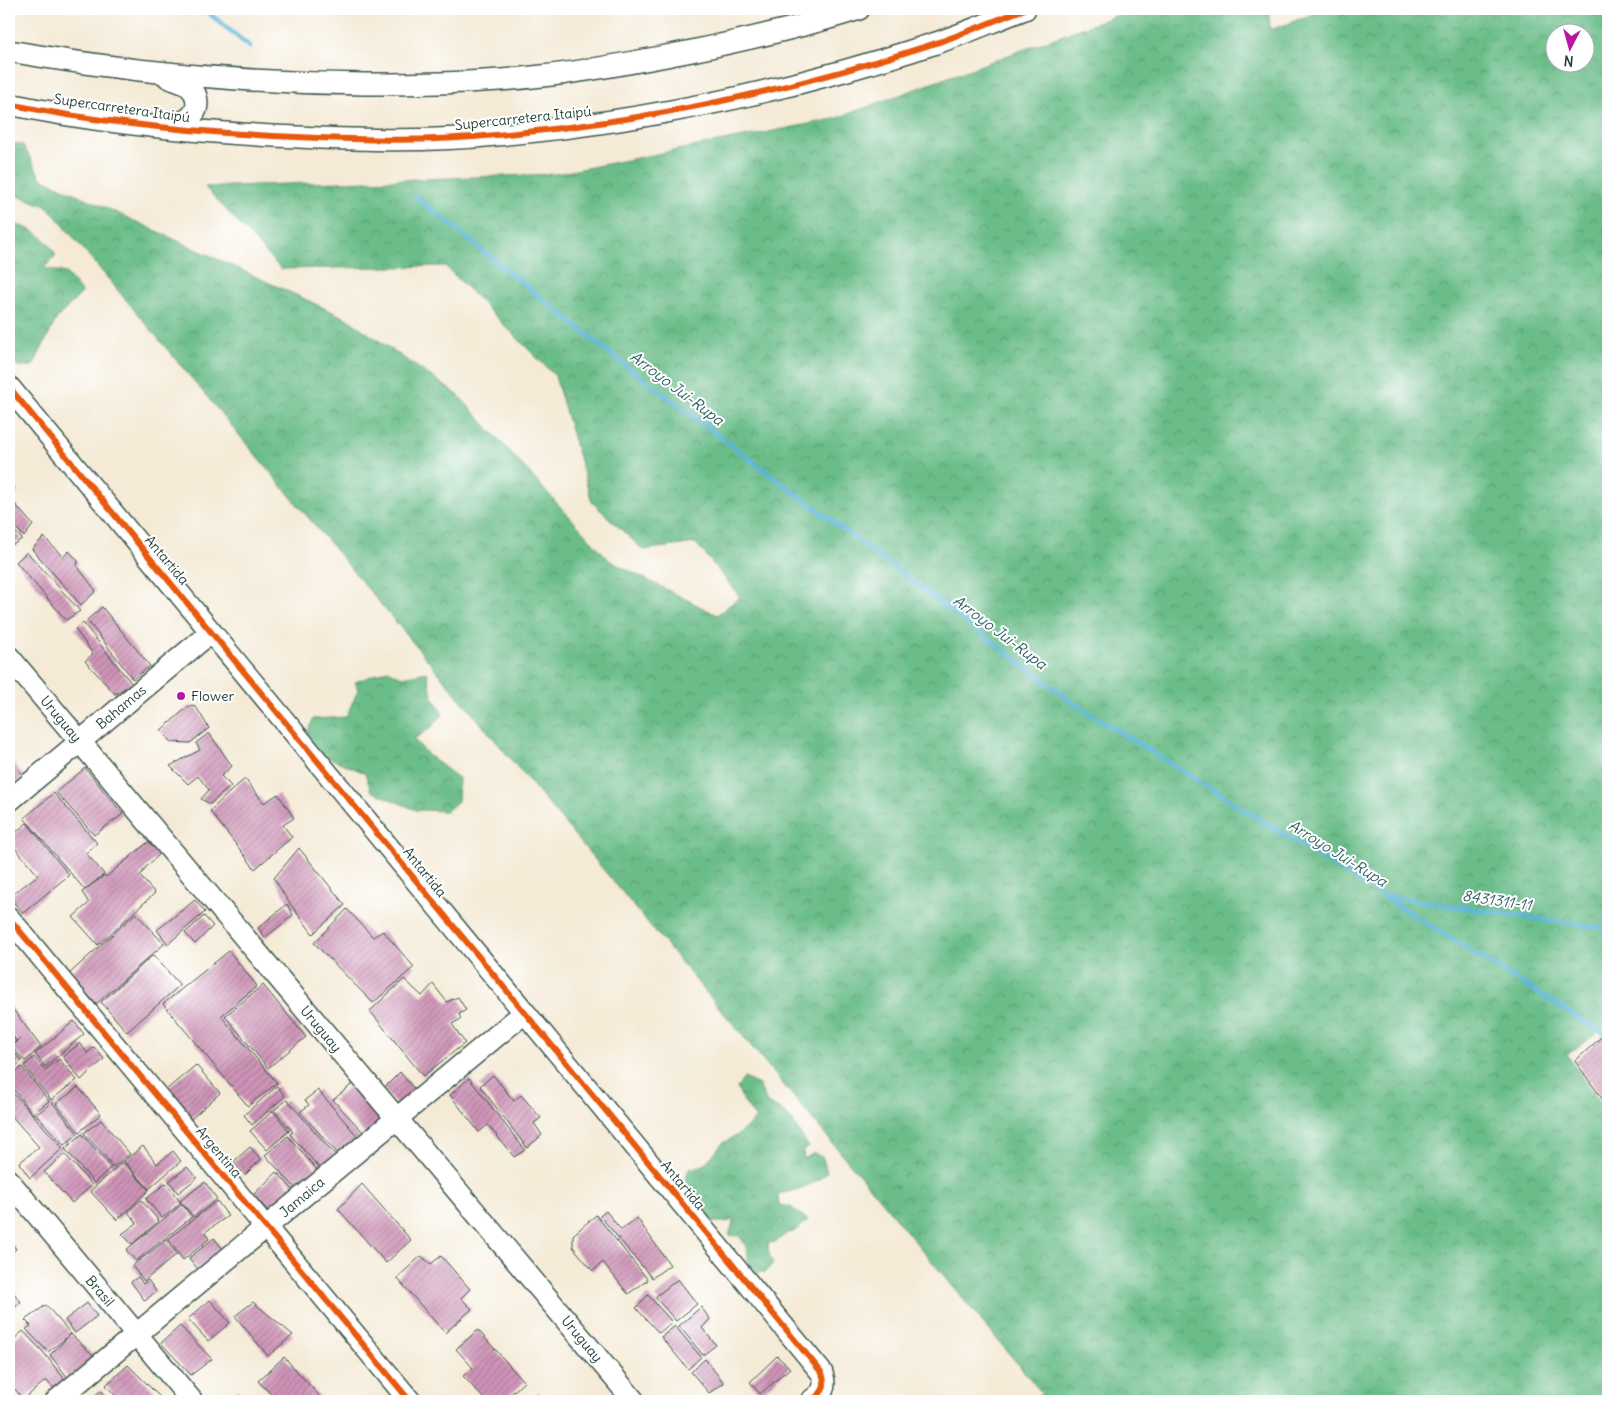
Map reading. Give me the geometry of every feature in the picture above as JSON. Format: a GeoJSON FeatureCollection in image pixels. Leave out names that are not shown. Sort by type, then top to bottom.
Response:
{"type":"FeatureCollection","features":[{"type":"Feature","properties":{"kind":"street"},"geometry":{"type":"LineString","coordinates":[[9,51],[78,63],[159,73],[267,82],[404,84],[472,82],[541,77],[601,68],[732,42],[816,22],[859,9]]}},
{"type":"Feature","properties":{"kind":"street","name":"Supercarretera Itaipú"},"geometry":{"type":"LineString","coordinates":[[9,104],[153,127],[255,135],[416,139],[493,136],[572,127],[660,112],[808,80],[869,64],[935,43],[1025,9]]}},
{"type":"Feature","properties":{"kind":"street"},"geometry":{"type":"LineString","coordinates":[[153,127],[179,123],[189,118],[195,111],[198,101],[194,92],[187,85],[159,73]]}},
{"type":"Feature","properties":{"kind":"street","name":"Antartida"},"geometry":{"type":"LineString","coordinates":[[9,387],[822,1373],[825,1385],[822,1392],[811,1401]]}},
{"type":"Feature","properties":{"kind":"street","name":"Bahamas"},"geometry":{"type":"LineString","coordinates":[[9,801],[211,632]]}},
{"type":"Feature","properties":{"kind":"street","name":"Uruguay"},"geometry":{"type":"LineString","coordinates":[[9,656],[634,1401]]}},
{"type":"Feature","properties":{"kind":"street","name":"Argentina"},"geometry":{"type":"LineString","coordinates":[[9,918],[410,1401]]}},
{"type":"Feature","properties":{"kind":"street","name":"Jamaica"},"geometry":{"type":"LineString","coordinates":[[56,1401],[524,1013]]}},
{"type":"Feature","properties":{"kind":"street","name":"Brasil"},"geometry":{"type":"LineString","coordinates":[[9,1181],[192,1401]]}},
{"type":"Feature","properties":{"kind":"green space"},"geometry":{"type":"Polygon","coordinates":[[[1134,9],[1269,9],[1270,30],[1327,9],[1608,9],[1608,1025],[1567,1055],[1608,1115],[1608,1401],[1033,1401],[1042,1393],[48,207],[9,192],[9,142],[23,145],[41,178],[346,318],[458,395],[610,561],[717,615],[740,597],[696,543],[643,550],[592,502],[555,376],[445,266],[281,269],[205,187],[556,174],[834,119],[1134,9]]]}},
{"type":"Feature","properties":{"kind":"green space"},"geometry":{"type":"Polygon","coordinates":[[[9,222],[31,230],[46,241],[56,255],[44,268],[66,273],[82,293],[57,318],[33,366],[18,366],[9,358],[9,222]]]}},
{"type":"Feature","properties":{"kind":"green space"},"geometry":{"type":"Polygon","coordinates":[[[388,670],[402,677],[427,672],[432,695],[443,714],[432,727],[414,739],[429,756],[459,778],[458,801],[447,811],[416,810],[371,791],[365,773],[318,753],[304,741],[313,719],[346,717],[358,690],[355,682],[388,670]]]}},
{"type":"Feature","properties":{"kind":"green space"},"geometry":{"type":"Polygon","coordinates":[[[744,1078],[759,1085],[767,1103],[790,1118],[809,1147],[803,1152],[804,1159],[814,1153],[823,1158],[827,1173],[804,1187],[778,1194],[779,1205],[791,1207],[808,1220],[796,1231],[786,1234],[776,1242],[768,1243],[769,1254],[773,1264],[765,1272],[752,1272],[747,1267],[748,1254],[744,1243],[739,1236],[729,1235],[734,1219],[727,1222],[710,1222],[697,1207],[694,1199],[682,1189],[689,1169],[704,1165],[723,1143],[739,1134],[756,1119],[737,1088],[744,1078]]]}},
{"type":"Feature","properties":{"kind":"building"},"geometry":{"type":"Polygon","coordinates":[[[9,481],[15,489],[9,493],[9,481]]]}},
{"type":"Feature","properties":{"kind":"building"},"geometry":{"type":"Polygon","coordinates":[[[9,497],[33,525],[24,537],[9,519],[9,497]]]}},
{"type":"Feature","properties":{"kind":"building"},"geometry":{"type":"Polygon","coordinates":[[[9,525],[22,539],[9,547],[9,525]]]}},
{"type":"Feature","properties":{"kind":"building"},"geometry":{"type":"Polygon","coordinates":[[[44,537],[63,557],[69,551],[78,561],[77,566],[96,591],[81,605],[32,549],[44,537]]]}},
{"type":"Feature","properties":{"kind":"building"},"geometry":{"type":"Polygon","coordinates":[[[27,552],[80,611],[66,620],[16,562],[27,552]]]}},
{"type":"Feature","properties":{"kind":"building"},"geometry":{"type":"Polygon","coordinates":[[[102,607],[150,666],[133,679],[87,620],[102,607]]]}},
{"type":"Feature","properties":{"kind":"building"},"geometry":{"type":"Polygon","coordinates":[[[83,623],[132,684],[115,694],[85,661],[93,654],[75,629],[83,623]]]}},
{"type":"Feature","properties":{"kind":"building"},"geometry":{"type":"Polygon","coordinates":[[[189,706],[196,707],[209,728],[190,743],[171,742],[160,731],[189,706]]]}},
{"type":"Feature","properties":{"kind":"building"},"geometry":{"type":"Polygon","coordinates":[[[209,733],[232,766],[221,776],[231,786],[210,804],[201,799],[209,790],[198,776],[188,784],[170,766],[200,750],[196,743],[209,733]]]}},
{"type":"Feature","properties":{"kind":"building"},"geometry":{"type":"Polygon","coordinates":[[[9,759],[24,776],[9,789],[9,759]]]}},
{"type":"Feature","properties":{"kind":"building"},"geometry":{"type":"Polygon","coordinates":[[[85,768],[123,814],[94,835],[56,792],[85,768]]]}},
{"type":"Feature","properties":{"kind":"building"},"geometry":{"type":"Polygon","coordinates":[[[245,779],[264,803],[278,794],[294,818],[283,825],[292,837],[255,869],[210,811],[245,779]]]}},
{"type":"Feature","properties":{"kind":"building"},"geometry":{"type":"Polygon","coordinates":[[[54,793],[97,843],[86,853],[104,874],[85,890],[24,818],[54,793]]]}},
{"type":"Feature","properties":{"kind":"building"},"geometry":{"type":"Polygon","coordinates":[[[27,823],[69,875],[23,913],[9,897],[38,875],[9,841],[9,838],[27,823]]]}},
{"type":"Feature","properties":{"kind":"building"},"geometry":{"type":"Polygon","coordinates":[[[153,838],[163,851],[146,867],[140,876],[155,893],[98,945],[73,917],[89,903],[82,892],[105,875],[106,877],[153,838]]]}},
{"type":"Feature","properties":{"kind":"building"},"geometry":{"type":"Polygon","coordinates":[[[299,848],[345,905],[313,934],[288,901],[274,878],[299,848]]]}},
{"type":"Feature","properties":{"kind":"building"},"geometry":{"type":"Polygon","coordinates":[[[195,900],[205,912],[168,944],[157,930],[195,900]]]}},
{"type":"Feature","properties":{"kind":"building"},"geometry":{"type":"Polygon","coordinates":[[[287,904],[293,915],[265,938],[258,928],[287,904]]]}},
{"type":"Feature","properties":{"kind":"building"},"geometry":{"type":"Polygon","coordinates":[[[347,909],[373,937],[383,931],[414,967],[373,1003],[314,943],[347,909]]]}},
{"type":"Feature","properties":{"kind":"building"},"geometry":{"type":"Polygon","coordinates":[[[136,913],[164,944],[96,1004],[69,974],[136,913]]]}},
{"type":"Feature","properties":{"kind":"building"},"geometry":{"type":"Polygon","coordinates":[[[204,916],[213,926],[195,944],[185,933],[204,916]]]}},
{"type":"Feature","properties":{"kind":"building"},"geometry":{"type":"Polygon","coordinates":[[[229,951],[257,986],[221,1016],[277,1083],[248,1106],[163,1004],[229,951]]]}},
{"type":"Feature","properties":{"kind":"building"},"geometry":{"type":"Polygon","coordinates":[[[153,955],[180,985],[127,1032],[101,1002],[153,955]]]}},
{"type":"Feature","properties":{"kind":"building"},"geometry":{"type":"Polygon","coordinates":[[[404,979],[422,996],[433,984],[447,1002],[458,997],[466,1010],[459,1014],[461,1019],[452,1024],[465,1043],[423,1076],[370,1011],[404,979]]]}},
{"type":"Feature","properties":{"kind":"building"},"geometry":{"type":"Polygon","coordinates":[[[263,985],[306,1037],[268,1068],[225,1016],[263,985]]]}},
{"type":"Feature","properties":{"kind":"building"},"geometry":{"type":"Polygon","coordinates":[[[9,1004],[41,1047],[25,1061],[11,1046],[20,1039],[17,1041],[9,1032],[9,1004]]]}},
{"type":"Feature","properties":{"kind":"building"},"geometry":{"type":"Polygon","coordinates":[[[74,1021],[84,1034],[45,1067],[35,1054],[74,1021]]]}},
{"type":"Feature","properties":{"kind":"building"},"geometry":{"type":"Polygon","coordinates":[[[1608,1031],[1608,1107],[1575,1061],[1608,1031]]]}},
{"type":"Feature","properties":{"kind":"building"},"geometry":{"type":"Polygon","coordinates":[[[9,1033],[16,1042],[9,1046],[9,1033]]]}},
{"type":"Feature","properties":{"kind":"building"},"geometry":{"type":"Polygon","coordinates":[[[80,1043],[87,1053],[94,1047],[104,1059],[81,1080],[63,1057],[80,1043]]]}},
{"type":"Feature","properties":{"kind":"building"},"geometry":{"type":"Polygon","coordinates":[[[9,1046],[22,1061],[9,1072],[9,1046]]]}},
{"type":"Feature","properties":{"kind":"building"},"geometry":{"type":"Polygon","coordinates":[[[34,1057],[45,1070],[59,1059],[77,1080],[51,1100],[24,1066],[34,1057]]]}},
{"type":"Feature","properties":{"kind":"building"},"geometry":{"type":"Polygon","coordinates":[[[196,1065],[220,1093],[191,1119],[166,1090],[196,1065]]]}},
{"type":"Feature","properties":{"kind":"building"},"geometry":{"type":"Polygon","coordinates":[[[22,1067],[49,1101],[33,1114],[9,1084],[9,1078],[22,1067]]]}},
{"type":"Feature","properties":{"kind":"building"},"geometry":{"type":"Polygon","coordinates":[[[400,1072],[415,1090],[398,1107],[383,1089],[400,1072]]]}},
{"type":"Feature","properties":{"kind":"building"},"geometry":{"type":"Polygon","coordinates":[[[493,1075],[514,1101],[521,1095],[541,1118],[534,1123],[542,1135],[527,1148],[480,1086],[493,1075]]]}},
{"type":"Feature","properties":{"kind":"building"},"geometry":{"type":"Polygon","coordinates":[[[469,1078],[525,1150],[514,1157],[488,1125],[479,1132],[450,1095],[469,1078]]]}},
{"type":"Feature","properties":{"kind":"building"},"geometry":{"type":"Polygon","coordinates":[[[356,1081],[387,1118],[366,1135],[333,1100],[356,1081]]]}},
{"type":"Feature","properties":{"kind":"building"},"geometry":{"type":"Polygon","coordinates":[[[277,1086],[285,1096],[252,1125],[244,1115],[277,1086]]]}},
{"type":"Feature","properties":{"kind":"building"},"geometry":{"type":"Polygon","coordinates":[[[78,1087],[101,1114],[79,1132],[56,1104],[78,1087]]]}},
{"type":"Feature","properties":{"kind":"building"},"geometry":{"type":"Polygon","coordinates":[[[318,1090],[359,1138],[339,1155],[300,1112],[309,1105],[305,1100],[318,1090]]]}},
{"type":"Feature","properties":{"kind":"building"},"geometry":{"type":"Polygon","coordinates":[[[13,1093],[63,1148],[30,1178],[19,1163],[39,1147],[9,1113],[9,1096],[13,1093]]]}},
{"type":"Feature","properties":{"kind":"building"},"geometry":{"type":"Polygon","coordinates":[[[287,1100],[337,1157],[322,1171],[290,1134],[293,1132],[274,1110],[287,1100]]]}},
{"type":"Feature","properties":{"kind":"building"},"geometry":{"type":"Polygon","coordinates":[[[52,1102],[78,1134],[64,1145],[36,1115],[52,1102]]]}},
{"type":"Feature","properties":{"kind":"building"},"geometry":{"type":"Polygon","coordinates":[[[273,1111],[289,1131],[267,1150],[250,1131],[273,1111]]]}},
{"type":"Feature","properties":{"kind":"building"},"geometry":{"type":"Polygon","coordinates":[[[101,1120],[130,1154],[114,1167],[84,1133],[101,1120]]]}},
{"type":"Feature","properties":{"kind":"building"},"geometry":{"type":"Polygon","coordinates":[[[82,1134],[111,1167],[94,1183],[65,1149],[82,1134]]]}},
{"type":"Feature","properties":{"kind":"building"},"geometry":{"type":"Polygon","coordinates":[[[288,1136],[320,1173],[298,1191],[265,1155],[288,1136]]]}},
{"type":"Feature","properties":{"kind":"building"},"geometry":{"type":"Polygon","coordinates":[[[143,1146],[157,1164],[173,1151],[181,1161],[149,1189],[124,1161],[143,1146]]]}},
{"type":"Feature","properties":{"kind":"building"},"geometry":{"type":"Polygon","coordinates":[[[250,1147],[261,1159],[245,1175],[233,1162],[250,1147]]]}},
{"type":"Feature","properties":{"kind":"building"},"geometry":{"type":"Polygon","coordinates":[[[65,1154],[92,1185],[72,1203],[44,1172],[65,1154]]]}},
{"type":"Feature","properties":{"kind":"building"},"geometry":{"type":"Polygon","coordinates":[[[123,1162],[149,1190],[117,1220],[90,1191],[123,1162]]]}},
{"type":"Feature","properties":{"kind":"building"},"geometry":{"type":"Polygon","coordinates":[[[187,1167],[197,1178],[178,1193],[169,1181],[187,1167]]]}},
{"type":"Feature","properties":{"kind":"building"},"geometry":{"type":"Polygon","coordinates":[[[277,1172],[294,1191],[271,1214],[253,1195],[277,1172]]]}},
{"type":"Feature","properties":{"kind":"building"},"geometry":{"type":"Polygon","coordinates":[[[205,1182],[217,1199],[194,1217],[180,1201],[205,1182]]]}},
{"type":"Feature","properties":{"kind":"building"},"geometry":{"type":"Polygon","coordinates":[[[166,1183],[181,1203],[162,1218],[146,1199],[166,1183]]]}},
{"type":"Feature","properties":{"kind":"building"},"geometry":{"type":"Polygon","coordinates":[[[362,1184],[411,1240],[386,1263],[338,1209],[362,1184]]]}},
{"type":"Feature","properties":{"kind":"building"},"geometry":{"type":"Polygon","coordinates":[[[141,1200],[159,1221],[132,1244],[122,1234],[137,1223],[128,1212],[141,1200]]]}},
{"type":"Feature","properties":{"kind":"building"},"geometry":{"type":"Polygon","coordinates":[[[217,1201],[228,1216],[205,1232],[209,1239],[183,1260],[168,1239],[217,1201]]]}},
{"type":"Feature","properties":{"kind":"building"},"geometry":{"type":"Polygon","coordinates":[[[182,1204],[192,1217],[136,1261],[126,1250],[182,1204]]]}},
{"type":"Feature","properties":{"kind":"building"},"geometry":{"type":"Polygon","coordinates":[[[606,1211],[621,1230],[637,1218],[670,1265],[652,1278],[600,1216],[606,1211]]]}},
{"type":"Feature","properties":{"kind":"building"},"geometry":{"type":"Polygon","coordinates":[[[596,1215],[648,1280],[628,1294],[603,1262],[593,1271],[573,1247],[573,1235],[596,1215]]]}},
{"type":"Feature","properties":{"kind":"building"},"geometry":{"type":"Polygon","coordinates":[[[214,1238],[226,1253],[201,1273],[189,1258],[214,1238]]]}},
{"type":"Feature","properties":{"kind":"building"},"geometry":{"type":"Polygon","coordinates":[[[9,1240],[16,1249],[9,1255],[9,1240]]]}},
{"type":"Feature","properties":{"kind":"building"},"geometry":{"type":"Polygon","coordinates":[[[166,1240],[177,1254],[144,1281],[132,1266],[166,1240]]]}},
{"type":"Feature","properties":{"kind":"building"},"geometry":{"type":"Polygon","coordinates":[[[421,1256],[431,1264],[441,1256],[470,1289],[461,1298],[472,1309],[445,1333],[397,1278],[421,1256]]]}},
{"type":"Feature","properties":{"kind":"building"},"geometry":{"type":"Polygon","coordinates":[[[138,1277],[143,1284],[148,1280],[156,1291],[145,1301],[131,1282],[138,1277]]]}},
{"type":"Feature","properties":{"kind":"building"},"geometry":{"type":"Polygon","coordinates":[[[678,1279],[697,1304],[676,1321],[655,1297],[678,1279]]]}},
{"type":"Feature","properties":{"kind":"building"},"geometry":{"type":"Polygon","coordinates":[[[9,1287],[21,1302],[9,1312],[9,1287]]]}},
{"type":"Feature","properties":{"kind":"building"},"geometry":{"type":"Polygon","coordinates":[[[648,1295],[672,1322],[659,1333],[636,1308],[648,1295]]]}},
{"type":"Feature","properties":{"kind":"building"},"geometry":{"type":"Polygon","coordinates":[[[210,1300],[230,1323],[208,1341],[188,1319],[210,1300]]]}},
{"type":"Feature","properties":{"kind":"building"},"geometry":{"type":"Polygon","coordinates":[[[253,1302],[293,1335],[268,1356],[235,1316],[253,1302]]]}},
{"type":"Feature","properties":{"kind":"building"},"geometry":{"type":"Polygon","coordinates":[[[87,1303],[97,1316],[75,1333],[65,1320],[87,1303]]]}},
{"type":"Feature","properties":{"kind":"building"},"geometry":{"type":"Polygon","coordinates":[[[46,1305],[71,1334],[48,1352],[26,1329],[31,1326],[25,1320],[46,1305]]]}},
{"type":"Feature","properties":{"kind":"building"},"geometry":{"type":"Polygon","coordinates":[[[701,1307],[710,1319],[702,1328],[716,1345],[703,1355],[679,1326],[701,1307]]]}},
{"type":"Feature","properties":{"kind":"building"},"geometry":{"type":"Polygon","coordinates":[[[180,1326],[212,1359],[191,1375],[161,1343],[180,1326]]]}},
{"type":"Feature","properties":{"kind":"building"},"geometry":{"type":"Polygon","coordinates":[[[675,1326],[701,1357],[688,1369],[661,1337],[675,1326]]]}},
{"type":"Feature","properties":{"kind":"building"},"geometry":{"type":"Polygon","coordinates":[[[478,1330],[524,1382],[503,1401],[486,1401],[463,1376],[473,1368],[456,1349],[478,1330]]]}},
{"type":"Feature","properties":{"kind":"building"},"geometry":{"type":"Polygon","coordinates":[[[23,1331],[66,1381],[55,1390],[46,1380],[23,1400],[15,1389],[9,1395],[9,1344],[23,1331]]]}},
{"type":"Feature","properties":{"kind":"building"},"geometry":{"type":"Polygon","coordinates":[[[71,1334],[96,1358],[69,1379],[50,1355],[71,1334]]]}},
{"type":"Feature","properties":{"kind":"building"},"geometry":{"type":"Polygon","coordinates":[[[777,1356],[790,1368],[760,1394],[750,1382],[777,1356]]]}},
{"type":"Feature","properties":{"kind":"building"},"geometry":{"type":"Polygon","coordinates":[[[284,1357],[324,1401],[272,1401],[275,1398],[258,1381],[284,1357]]]}},
{"type":"Feature","properties":{"kind":"building"},"geometry":{"type":"Polygon","coordinates":[[[705,1359],[724,1383],[709,1393],[691,1372],[705,1359]]]}},
{"type":"Feature","properties":{"kind":"building"},"geometry":{"type":"Polygon","coordinates":[[[128,1365],[164,1401],[120,1401],[106,1385],[128,1365]]]}},
{"type":"Feature","properties":{"kind":"building"},"geometry":{"type":"Polygon","coordinates":[[[101,1390],[109,1401],[89,1401],[101,1390]]]}},
{"type":"Feature","properties":{"kind":"building"},"geometry":{"type":"Polygon","coordinates":[[[538,1394],[544,1401],[529,1401],[538,1394]]]}},
{"type":"Feature","properties":{"kind":"building"},"geometry":{"type":"Polygon","coordinates":[[[240,1395],[246,1401],[234,1401],[240,1395]]]}},
{"type":"Feature","properties":{"kind":"waterway","name":"Arroyo Jui-Rupa"},"geometry":{"type":"LineString","coordinates":[[204,9],[250,47]]}},
{"type":"Feature","properties":{"kind":"waterway","name":"Arroyo Jui-Rupa"},"geometry":{"type":"LineString","coordinates":[[415,196],[616,358],[1075,704],[1608,1035]]}},
{"type":"Feature","properties":{"kind":"waterway","name":"8431311-11"},"geometry":{"type":"LineString","coordinates":[[1386,896],[1608,929]]}},
{"type":"Feature","properties":{"kind":"cycle path"},"geometry":{"type":"LineString","coordinates":[[9,104],[117,122],[225,133],[397,140],[496,135],[607,122],[662,113],[772,90],[880,61],[956,36],[1025,9]]}},
{"type":"Feature","properties":{"kind":"cycle path"},"geometry":{"type":"LineString","coordinates":[[9,387],[822,1373],[823,1389],[811,1401]]}},
{"type":"Feature","properties":{"kind":"cycle path"},"geometry":{"type":"LineString","coordinates":[[9,918],[410,1401]]}},
{"type":"Feature","properties":{"kind":"place","name":"Flower"},"geometry":{"type":"Point","coordinates":[181,696]}}]}
